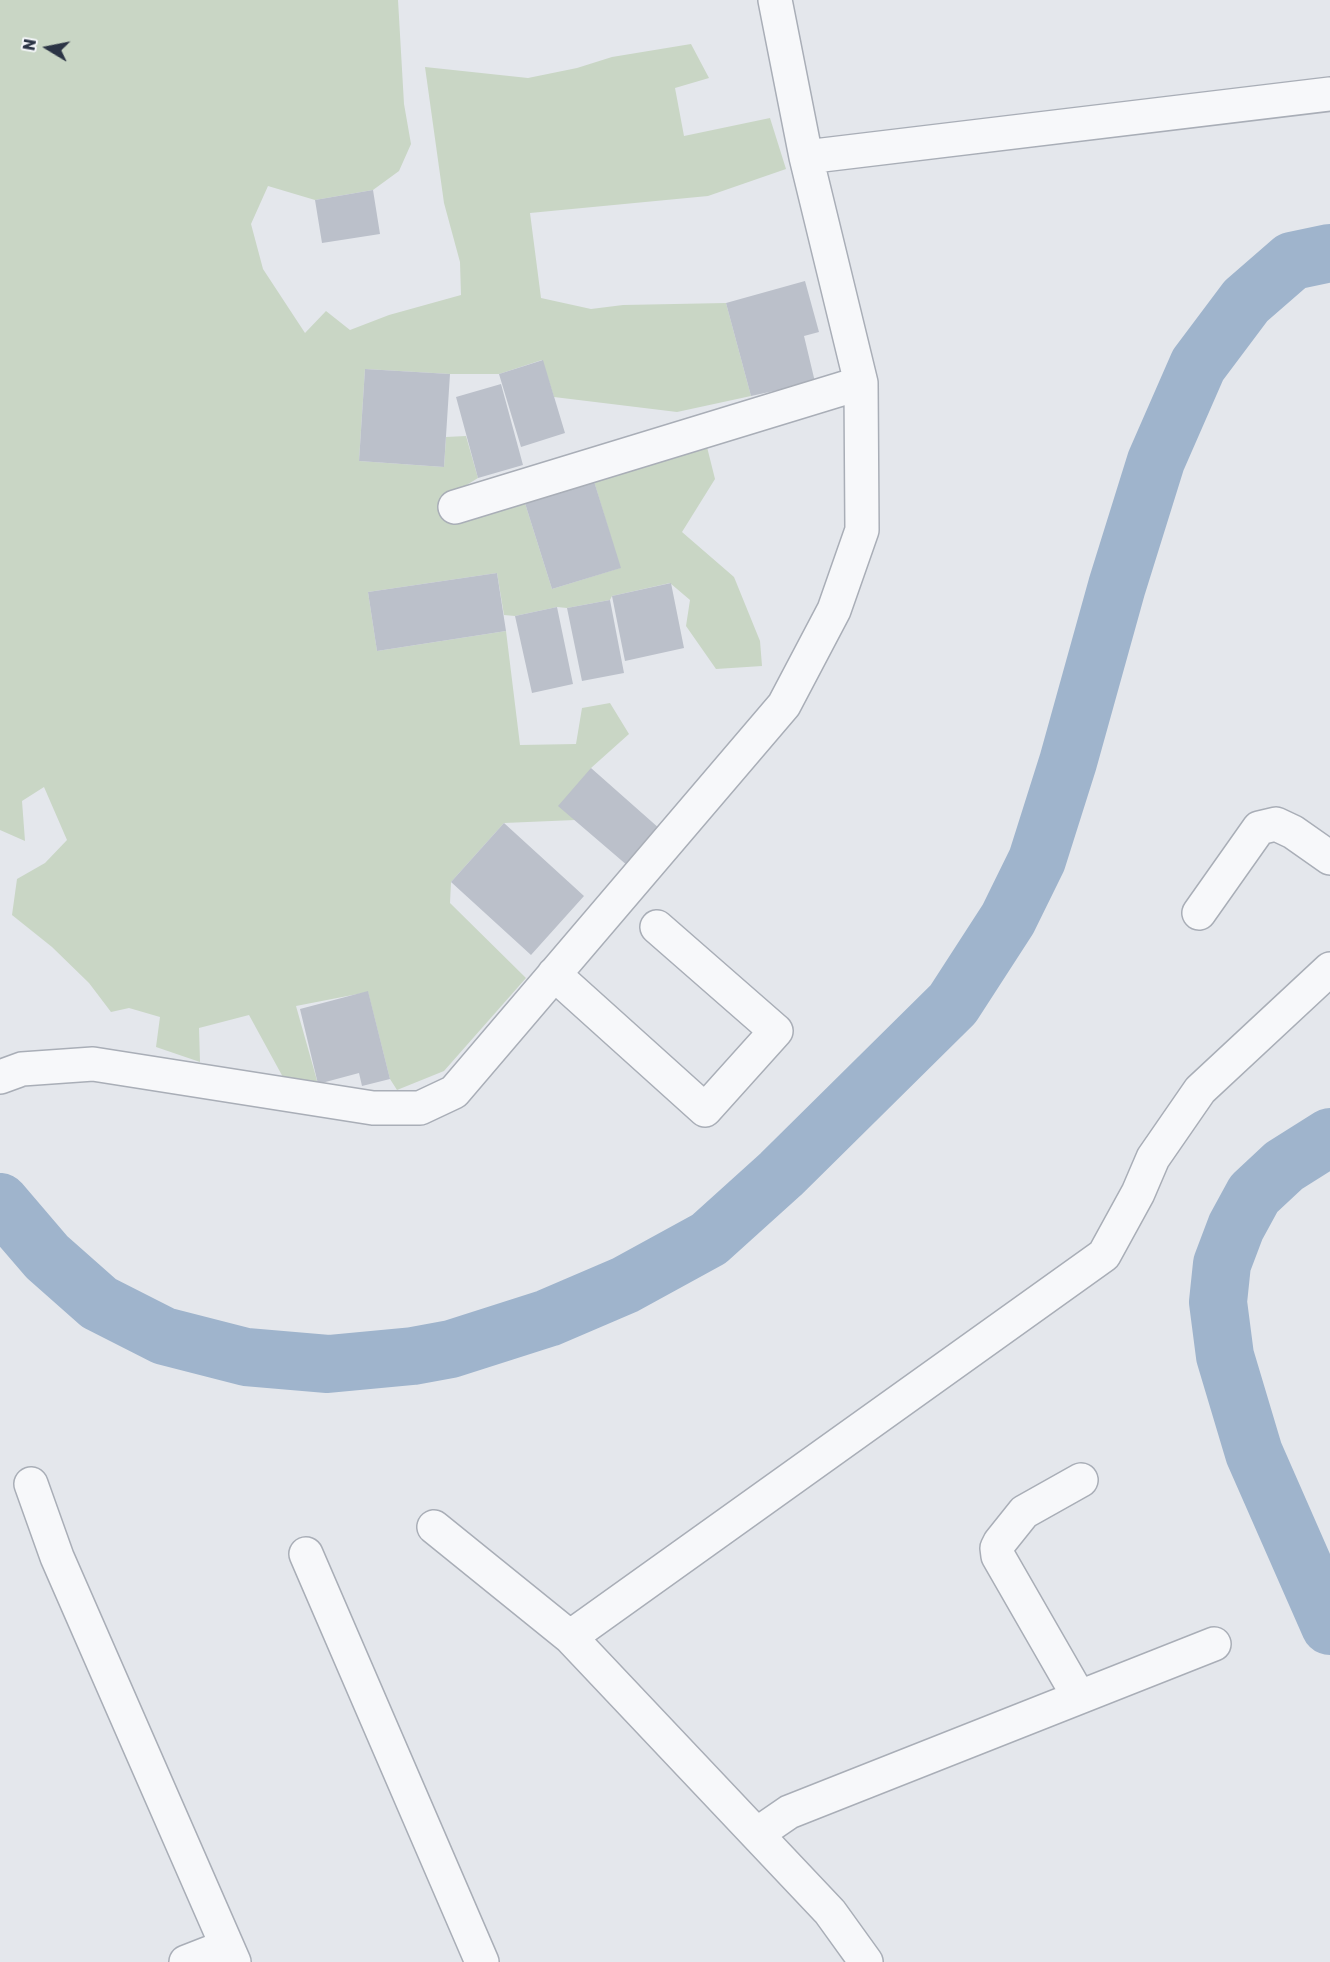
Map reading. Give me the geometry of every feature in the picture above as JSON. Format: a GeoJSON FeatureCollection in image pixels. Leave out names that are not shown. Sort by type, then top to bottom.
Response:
{"type":"FeatureCollection","features":[{"type":"Feature","properties":{"kind":"street"},"geometry":{"type":"LineString","coordinates":[[11,1073],[93,1065],[373,1108],[420,1108],[454,1092],[784,705],[834,610],[862,530],[861,383],[806,157],[775,0]]}},
{"type":"Feature","properties":{"kind":"street"},"geometry":{"type":"LineString","coordinates":[[806,157],[1330,94]]}},
{"type":"Feature","properties":{"kind":"street"},"geometry":{"type":"LineString","coordinates":[[455,507],[861,383]]}},
{"type":"Feature","properties":{"kind":"street"},"geometry":{"type":"LineString","coordinates":[[1198,913],[1259,828],[1276,824],[1293,832],[1330,858]]}},
{"type":"Feature","properties":{"kind":"street"},"geometry":{"type":"LineString","coordinates":[[554,974],[705,1110],[776,1031],[657,927]]}},
{"type":"Feature","properties":{"kind":"street"},"geometry":{"type":"LineString","coordinates":[[570,1637],[1104,1255],[1138,1193],[1153,1158],[1200,1090],[1330,969]]}},
{"type":"Feature","properties":{"kind":"street"},"geometry":{"type":"LineString","coordinates":[[1079,1697],[998,1556],[997,1548],[1024,1512],[1081,1480]]}},
{"type":"Feature","properties":{"kind":"street"},"geometry":{"type":"LineString","coordinates":[[31,1484],[57,1557],[230,1954],[186,1962]]}},
{"type":"Feature","properties":{"kind":"street"},"geometry":{"type":"LineString","coordinates":[[434,1527],[570,1637],[830,1912],[866,1962]]}},
{"type":"Feature","properties":{"kind":"street"},"geometry":{"type":"LineString","coordinates":[[306,1554],[482,1962]]}},
{"type":"Feature","properties":{"kind":"street"},"geometry":{"type":"LineString","coordinates":[[757,1834],[789,1812],[1214,1644]]}},
{"type":"Feature","properties":{"kind":"green space"},"geometry":{"type":"Polygon","coordinates":[[[0,0],[398,0],[404,104],[411,144],[399,171],[373,190],[315,200],[268,186],[251,224],[263,269],[305,333],[326,311],[350,330],[389,315],[461,295],[460,262],[444,203],[425,67],[528,78],[577,68],[612,57],[691,44],[709,78],[675,88],[684,136],[770,118],[786,169],[708,196],[530,213],[541,298],[591,309],[623,305],[726,303],[751,396],[677,412],[554,397],[542,360],[499,374],[450,374],[365,369],[359,461],[444,467],[446,437],[466,436],[478,478],[447,497],[524,500],[552,589],[620,568],[593,478],[705,439],[715,479],[682,532],[734,577],[760,641],[762,666],[716,669],[686,626],[690,600],[670,583],[612,596],[610,600],[567,608],[557,607],[515,616],[504,615],[497,573],[368,592],[377,651],[506,631],[520,745],[576,744],[582,708],[610,703],[629,734],[591,768],[575,820],[504,823],[451,882],[450,903],[526,978],[444,1071],[397,1090],[390,1079],[368,992],[296,1006],[318,1084],[284,1079],[249,1015],[199,1028],[200,1062],[156,1047],[160,1017],[129,1008],[111,1012],[89,983],[52,947],[12,915],[17,879],[45,863],[67,840],[44,787],[22,801],[25,841],[0,830],[0,0]]]}},
{"type":"Feature","properties":{"kind":"building"},"geometry":{"type":"Polygon","coordinates":[[[373,190],[380,234],[322,243],[315,200],[373,190]]]}},
{"type":"Feature","properties":{"kind":"building"},"geometry":{"type":"Polygon","coordinates":[[[805,281],[819,332],[804,336],[815,382],[751,396],[726,303],[805,281]]]}},
{"type":"Feature","properties":{"kind":"building"},"geometry":{"type":"Polygon","coordinates":[[[543,360],[565,433],[521,447],[499,374],[543,360]]]}},
{"type":"Feature","properties":{"kind":"building"},"geometry":{"type":"Polygon","coordinates":[[[365,369],[450,374],[444,467],[359,461],[365,369]]]}},
{"type":"Feature","properties":{"kind":"building"},"geometry":{"type":"Polygon","coordinates":[[[501,384],[523,465],[478,478],[456,397],[501,384]]]}},
{"type":"Feature","properties":{"kind":"building"},"geometry":{"type":"Polygon","coordinates":[[[593,478],[621,568],[552,589],[524,500],[593,478]]]}},
{"type":"Feature","properties":{"kind":"building"},"geometry":{"type":"Polygon","coordinates":[[[497,573],[506,631],[377,651],[368,592],[497,573]]]}},
{"type":"Feature","properties":{"kind":"building"},"geometry":{"type":"Polygon","coordinates":[[[671,583],[684,648],[625,661],[612,596],[671,583]]]}},
{"type":"Feature","properties":{"kind":"building"},"geometry":{"type":"Polygon","coordinates":[[[610,600],[624,673],[582,681],[567,608],[610,600]]]}},
{"type":"Feature","properties":{"kind":"building"},"geometry":{"type":"Polygon","coordinates":[[[557,607],[573,684],[532,693],[515,616],[557,607]]]}},
{"type":"Feature","properties":{"kind":"building"},"geometry":{"type":"Polygon","coordinates":[[[591,768],[660,829],[628,866],[558,806],[591,768]]]}},
{"type":"Feature","properties":{"kind":"building"},"geometry":{"type":"Polygon","coordinates":[[[504,823],[584,896],[531,955],[451,882],[504,823]]]}},
{"type":"Feature","properties":{"kind":"building"},"geometry":{"type":"Polygon","coordinates":[[[368,991],[390,1079],[362,1086],[359,1073],[318,1084],[300,1009],[368,991]]]}},
{"type":"Feature","properties":{"kind":"waterway"},"geometry":{"type":"LineString","coordinates":[[0,1202],[47,1257],[99,1303],[164,1336],[246,1357],[328,1364],[413,1356],[451,1349],[548,1318],[625,1285],[709,1239],[781,1174],[953,1004],[1008,919],[1037,860],[1156,461],[1198,365],[1246,301],[1292,261],[1330,253]]}},
{"type":"Feature","properties":{"kind":"waterway"},"geometry":{"type":"LineString","coordinates":[[1330,1137],[1284,1166],[1254,1194],[1236,1227],[1222,1264],[1218,1302],[1225,1356],[1254,1453],[1330,1626]]}}]}
